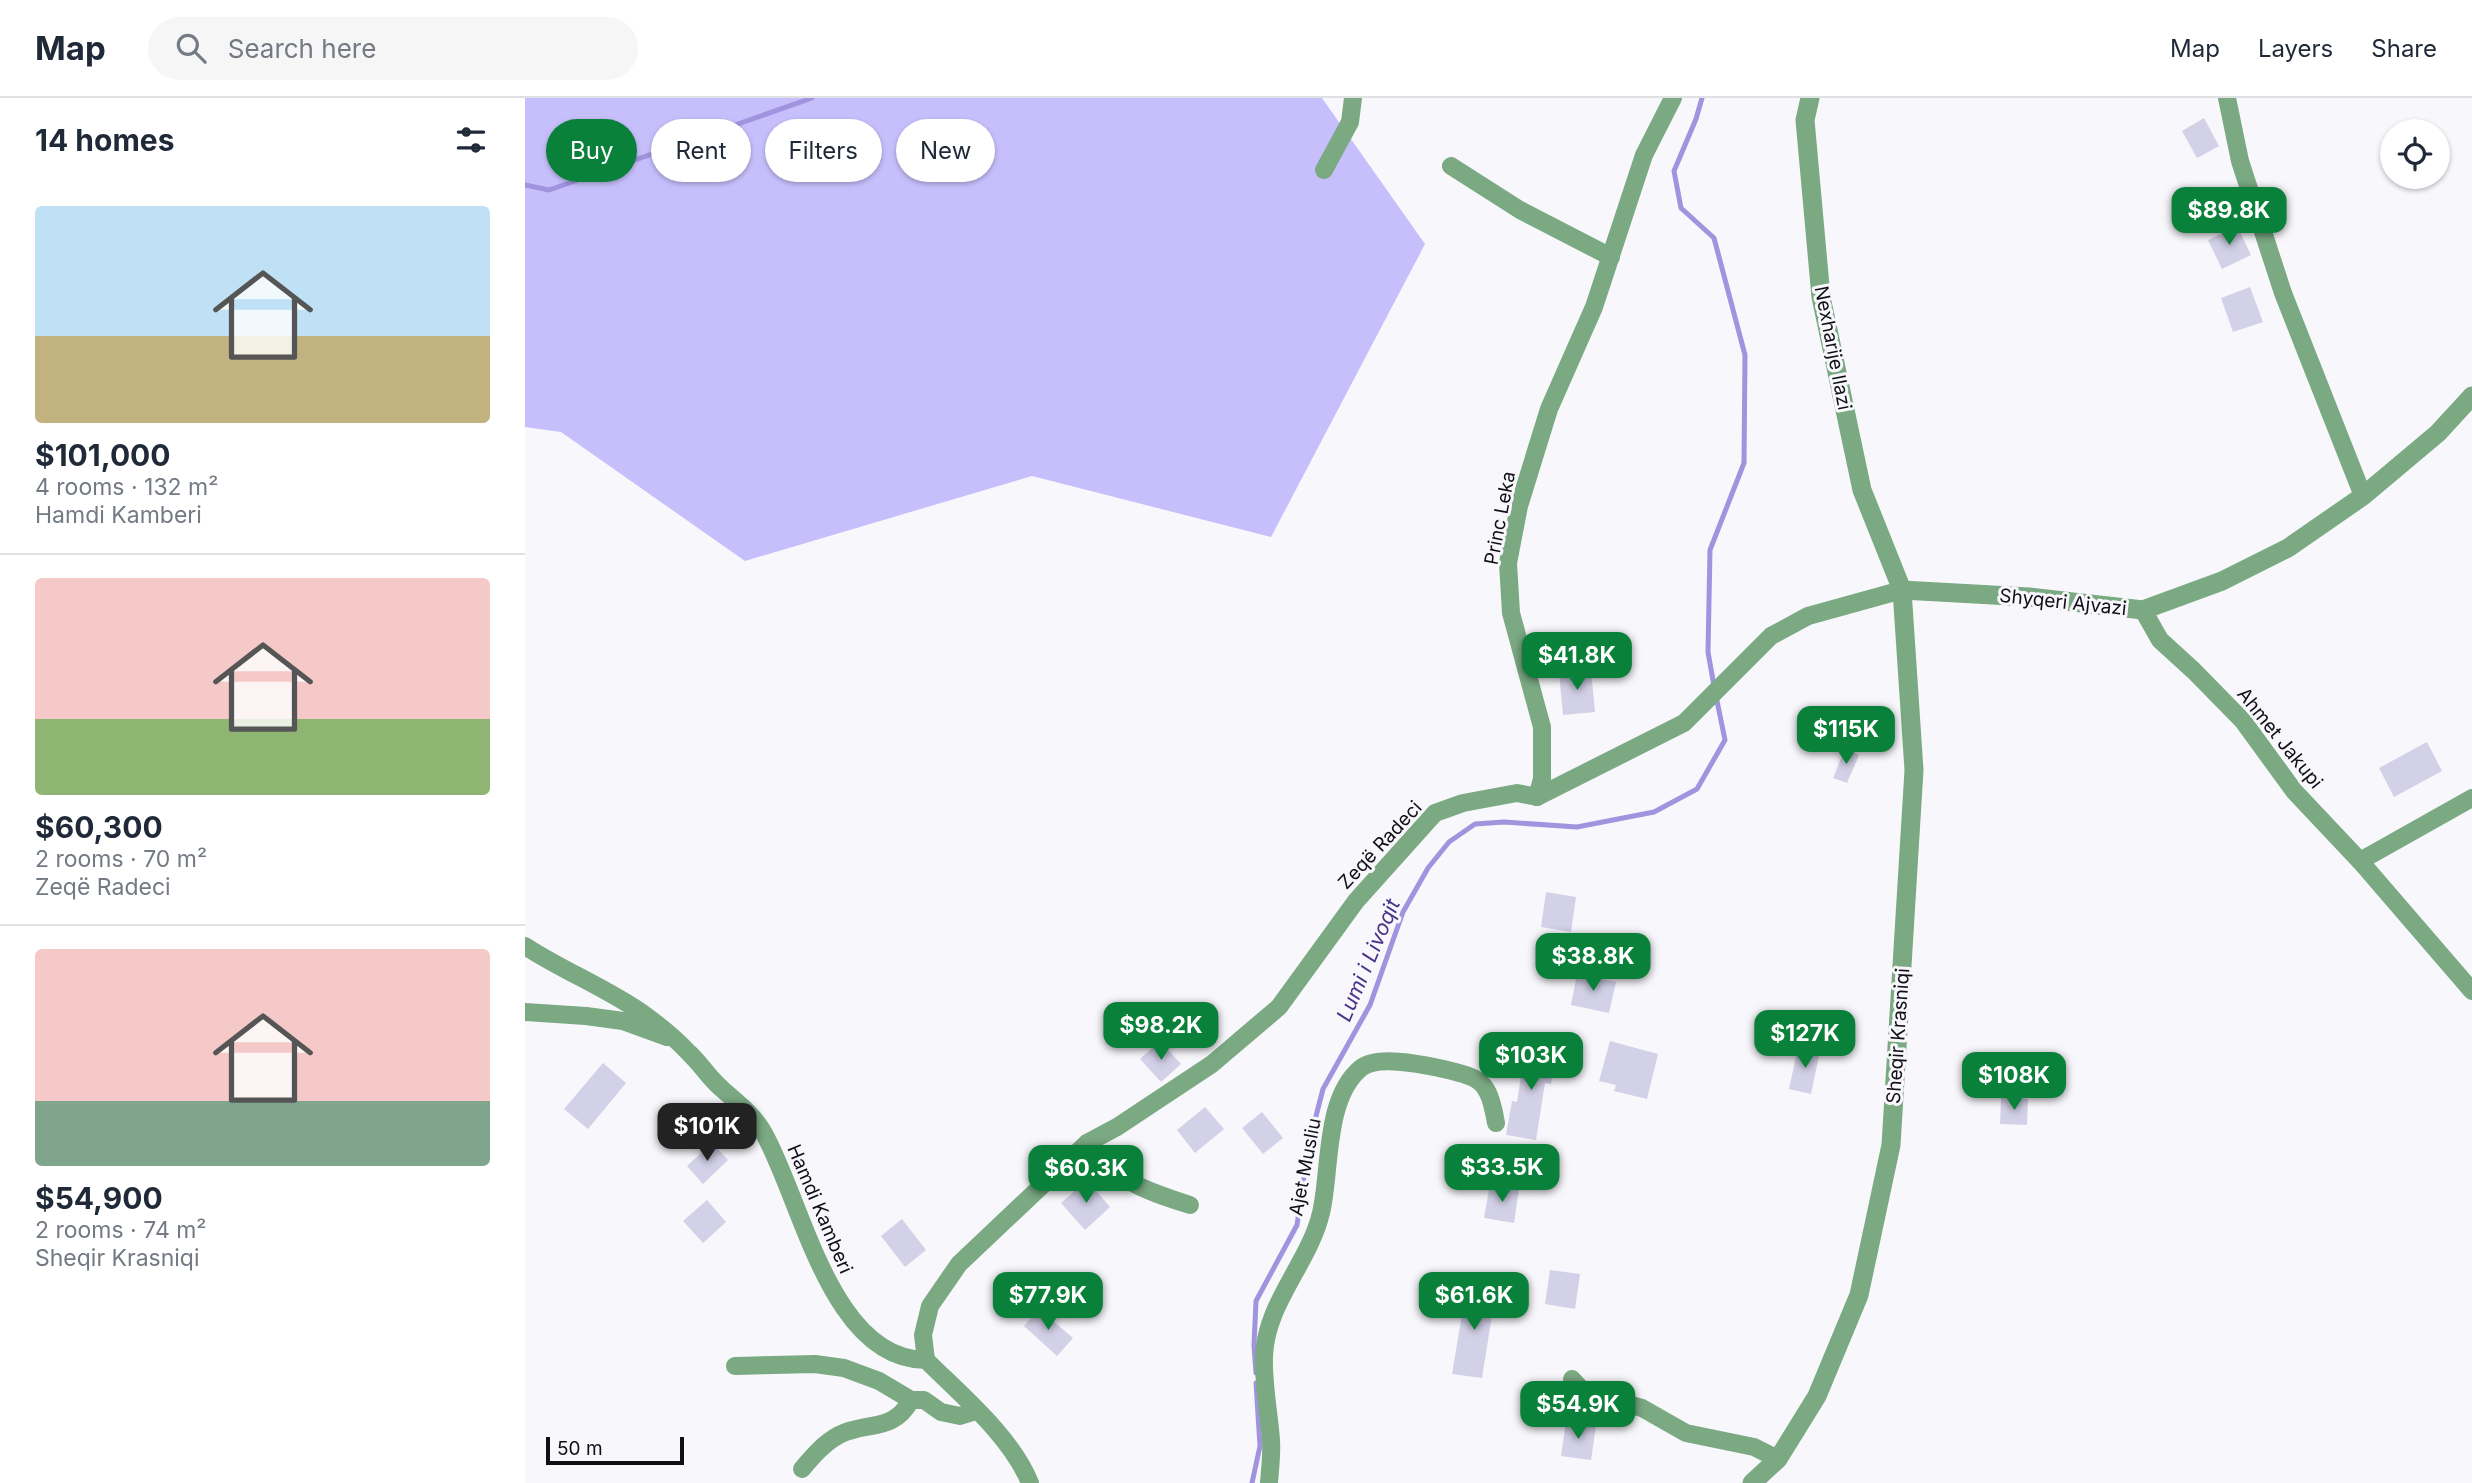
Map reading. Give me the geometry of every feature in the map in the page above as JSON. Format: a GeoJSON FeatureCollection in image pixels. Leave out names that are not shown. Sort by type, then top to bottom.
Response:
{"type":"FeatureCollection","features":[{"type":"Feature","properties":{"kind":"street"},"geometry":{"type":"LineString","coordinates":[[1324,170],[1350,122],[1353,98]]}},
{"type":"Feature","properties":{"kind":"street","name":"Princ Leka"},"geometry":{"type":"LineString","coordinates":[[1537,797],[1542,779],[1542,727],[1511,613],[1508,563],[1519,506],[1549,409],[1594,307],[1644,155],[1673,98]]}},
{"type":"Feature","properties":{"kind":"street","name":"Nexharije Ilazi"},"geometry":{"type":"LineString","coordinates":[[1810,98],[1805,120],[1821,297],[1862,490],[1902,590]]}},
{"type":"Feature","properties":{"kind":"street"},"geometry":{"type":"LineString","coordinates":[[2227,98],[2240,161],[2283,293],[2363,496]]}},
{"type":"Feature","properties":{"kind":"street"},"geometry":{"type":"LineString","coordinates":[[1451,166],[1520,210],[1611,257]]}},
{"type":"Feature","properties":{"kind":"street","name":"Shyqeri Ajvazi"},"geometry":{"type":"LineString","coordinates":[[1902,590],[2029,597],[2143,610],[2222,581],[2288,548],[2363,496],[2438,433],[2472,396]]}},
{"type":"Feature","properties":{"kind":"street","name":"Zeqë Radeci"},"geometry":{"type":"LineString","coordinates":[[926,1360],[923,1335],[930,1307],[959,1264],[1087,1143],[1117,1127],[1212,1064],[1279,1007],[1356,901],[1435,813],[1463,803],[1517,793],[1537,797],[1684,723],[1771,636],[1808,616],[1902,590]]}},
{"type":"Feature","properties":{"kind":"street","name":"Sheqir Krasniqi"},"geometry":{"type":"LineString","coordinates":[[1752,1483],[1778,1460],[1817,1396],[1859,1295],[1891,1145],[1914,770],[1902,590]]}},
{"type":"Feature","properties":{"kind":"street","name":"Ahmet Jakupi"},"geometry":{"type":"LineString","coordinates":[[2143,610],[2160,640],[2194,670],[2243,722],[2294,791],[2360,861],[2471,989]]}},
{"type":"Feature","properties":{"kind":"street"},"geometry":{"type":"LineString","coordinates":[[2360,861],[2472,798]]}},
{"type":"Feature","properties":{"kind":"street","name":"Hamdi Kamberi"},"geometry":{"type":"LineString","coordinates":[[525,946],[645,1014],[674,1038],[721,1088],[744,1107],[761,1128],[778,1159],[826,1279],[857,1324],[881,1345],[911,1360],[926,1360],[1003,1440],[1024,1469],[1030,1483]]}},
{"type":"Feature","properties":{"kind":"street"},"geometry":{"type":"LineString","coordinates":[[525,1012],[623,1021],[659,1036],[674,1038]]}},
{"type":"Feature","properties":{"kind":"street","name":"Ajet Musliu"},"geometry":{"type":"LineString","coordinates":[[1269,1483],[1271,1444],[1264,1355],[1268,1330],[1271,1318],[1321,1214],[1331,1136],[1344,1086],[1363,1066],[1384,1060],[1468,1075],[1486,1085],[1496,1124]]}},
{"type":"Feature","properties":{"kind":"street"},"geometry":{"type":"LineString","coordinates":[[1087,1143],[1103,1163],[1130,1183],[1190,1205]]}},
{"type":"Feature","properties":{"kind":"street"},"geometry":{"type":"LineString","coordinates":[[735,1366],[815,1364],[844,1368],[879,1381],[911,1400],[923,1400],[941,1412],[960,1416],[976,1410]]}},
{"type":"Feature","properties":{"kind":"street"},"geometry":{"type":"LineString","coordinates":[[1572,1379],[1584,1392],[1642,1408],[1686,1433],[1754,1447],[1778,1460]]}},
{"type":"Feature","properties":{"kind":"street"},"geometry":{"type":"LineString","coordinates":[[802,1469],[823,1445],[842,1434],[894,1421],[904,1412],[911,1400]]}},
{"type":"Feature","properties":{"kind":"shaded area"},"geometry":{"type":"Polygon","coordinates":[[[525,98],[1322,98],[1425,244],[1271,537],[1032,476],[745,561],[561,432],[525,427],[525,98]]]}},
{"type":"Feature","properties":{"kind":"building"},"geometry":{"type":"Polygon","coordinates":[[[2204,118],[2219,146],[2197,158],[2182,131],[2204,118]]]}},
{"type":"Feature","properties":{"kind":"building"},"geometry":{"type":"Polygon","coordinates":[[[2237,226],[2251,255],[2222,269],[2208,240],[2237,226]]]}},
{"type":"Feature","properties":{"kind":"building"},"geometry":{"type":"Polygon","coordinates":[[[2250,287],[2263,322],[2233,332],[2221,298],[2250,287]]]}},
{"type":"Feature","properties":{"kind":"building"},"geometry":{"type":"Polygon","coordinates":[[[1591,670],[1595,712],[1563,715],[1559,673],[1591,670]]]}},
{"type":"Feature","properties":{"kind":"building"},"geometry":{"type":"Polygon","coordinates":[[[2427,742],[2442,771],[2394,797],[2379,768],[2427,742]]]}},
{"type":"Feature","properties":{"kind":"building"},"geometry":{"type":"Polygon","coordinates":[[[1845,749],[1859,755],[1847,783],[1833,778],[1845,749]]]}},
{"type":"Feature","properties":{"kind":"building"},"geometry":{"type":"Polygon","coordinates":[[[1546,892],[1576,897],[1571,932],[1541,927],[1546,892]]]}},
{"type":"Feature","properties":{"kind":"building"},"geometry":{"type":"Polygon","coordinates":[[[1577,974],[1616,982],[1609,1013],[1571,1005],[1577,974]]]}},
{"type":"Feature","properties":{"kind":"building"},"geometry":{"type":"Polygon","coordinates":[[[1160,1041],[1181,1064],[1161,1082],[1140,1059],[1160,1041]]]}},
{"type":"Feature","properties":{"kind":"building"},"geometry":{"type":"Polygon","coordinates":[[[1610,1041],[1658,1054],[1647,1099],[1614,1091],[1616,1085],[1599,1081],[1610,1041]]]}},
{"type":"Feature","properties":{"kind":"building"},"geometry":{"type":"Polygon","coordinates":[[[1526,1045],[1556,1049],[1551,1084],[1545,1083],[1536,1140],[1506,1135],[1512,1101],[1517,1102],[1526,1045]]]}},
{"type":"Feature","properties":{"kind":"building"},"geometry":{"type":"Polygon","coordinates":[[[1798,1047],[1820,1051],[1811,1094],[1789,1089],[1798,1047]]]}},
{"type":"Feature","properties":{"kind":"building"},"geometry":{"type":"Polygon","coordinates":[[[603,1063],[626,1083],[588,1129],[564,1109],[603,1063]]]}},
{"type":"Feature","properties":{"kind":"building"},"geometry":{"type":"Polygon","coordinates":[[[2001,1098],[2028,1099],[2027,1125],[2000,1124],[2001,1098]]]}},
{"type":"Feature","properties":{"kind":"building"},"geometry":{"type":"Polygon","coordinates":[[[1205,1107],[1224,1129],[1195,1153],[1177,1130],[1205,1107]]]}},
{"type":"Feature","properties":{"kind":"building"},"geometry":{"type":"Polygon","coordinates":[[[1262,1112],[1283,1138],[1263,1154],[1242,1128],[1262,1112]]]}},
{"type":"Feature","properties":{"kind":"building"},"geometry":{"type":"Polygon","coordinates":[[[712,1143],[728,1160],[703,1184],[687,1166],[712,1143]]]}},
{"type":"Feature","properties":{"kind":"building"},"geometry":{"type":"Polygon","coordinates":[[[1087,1180],[1110,1207],[1085,1230],[1061,1203],[1087,1180]]]}},
{"type":"Feature","properties":{"kind":"building"},"geometry":{"type":"Polygon","coordinates":[[[1490,1184],[1519,1189],[1514,1223],[1484,1218],[1490,1184]]]}},
{"type":"Feature","properties":{"kind":"building"},"geometry":{"type":"Polygon","coordinates":[[[707,1200],[726,1222],[703,1243],[683,1221],[707,1200]]]}},
{"type":"Feature","properties":{"kind":"building"},"geometry":{"type":"Polygon","coordinates":[[[902,1219],[926,1250],[905,1267],[881,1236],[902,1219]]]}},
{"type":"Feature","properties":{"kind":"building"},"geometry":{"type":"Polygon","coordinates":[[[1550,1270],[1580,1274],[1575,1309],[1545,1304],[1550,1270]]]}},
{"type":"Feature","properties":{"kind":"building"},"geometry":{"type":"Polygon","coordinates":[[[1467,1285],[1496,1290],[1482,1378],[1452,1374],[1467,1285]]]}},
{"type":"Feature","properties":{"kind":"building"},"geometry":{"type":"Polygon","coordinates":[[[1039,1309],[1073,1338],[1057,1356],[1024,1326],[1039,1309]]]}},
{"type":"Feature","properties":{"kind":"building"},"geometry":{"type":"Polygon","coordinates":[[[1566,1421],[1596,1426],[1591,1460],[1561,1456],[1566,1421]]]}},
{"type":"Feature","properties":{"kind":"waterway"},"geometry":{"type":"LineString","coordinates":[[525,185],[549,190],[812,98]]}},
{"type":"Feature","properties":{"kind":"waterway","name":"Lumi i Livoqit"},"geometry":{"type":"LineString","coordinates":[[1702,98],[1674,171],[1681,208],[1714,238],[1745,355],[1744,463],[1710,550],[1708,652],[1714,686]]}},
{"type":"Feature","properties":{"kind":"waterway","name":"Lumi i Livoqit"},"geometry":{"type":"LineString","coordinates":[[1256,1373],[1256,1301],[1297,1225],[1309,1143],[1323,1089],[1370,1005],[1403,912],[1428,868],[1449,842],[1475,824],[1504,822],[1577,827],[1654,812],[1697,789],[1725,740],[1716,696]]}},
{"type":"Feature","properties":{"kind":"waterway","name":"Lumi i Livoqit"},"geometry":{"type":"LineString","coordinates":[[1252,1483],[1260,1446],[1256,1383]]}}]}
